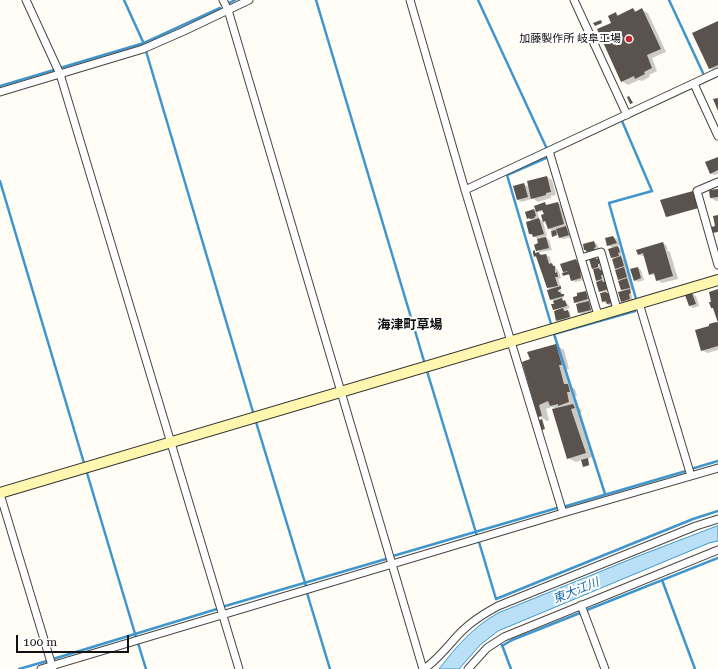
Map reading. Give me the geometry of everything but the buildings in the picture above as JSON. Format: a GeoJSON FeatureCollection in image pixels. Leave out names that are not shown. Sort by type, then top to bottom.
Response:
{"type":"FeatureCollection","features":[{"type":"Feature","properties":{"kind":"street"},"geometry":{"type":"LineString","coordinates":[[26,0],[60,74],[239,669]]}},
{"type":"Feature","properties":{"kind":"street"},"geometry":{"type":"LineString","coordinates":[[223,0],[228,10],[424,669],[436,661],[462,631],[476,619],[498,606],[696,526],[718,519]]}},
{"type":"Feature","properties":{"kind":"street"},"geometry":{"type":"LineString","coordinates":[[0,92],[143,49],[249,0]]}},
{"type":"Feature","properties":{"kind":"street"},"geometry":{"type":"LineString","coordinates":[[410,0],[465,190],[563,513]]}},
{"type":"Feature","properties":{"kind":"street"},"geometry":{"type":"LineString","coordinates":[[574,0],[627,115]]}},
{"type":"Feature","properties":{"kind":"street"},"geometry":{"type":"LineString","coordinates":[[465,190],[718,72]]}},
{"type":"Feature","properties":{"kind":"street"},"geometry":{"type":"LineString","coordinates":[[694,84],[718,136]]}},
{"type":"Feature","properties":{"kind":"street"},"geometry":{"type":"LineString","coordinates":[[549,151],[598,315]]}},
{"type":"Feature","properties":{"kind":"street"},"geometry":{"type":"LineString","coordinates":[[718,182],[697,191],[718,265]]}},
{"type":"Feature","properties":{"kind":"street"},"geometry":{"type":"LineString","coordinates":[[581,258],[600,252],[617,309]]}},
{"type":"Feature","properties":{"kind":"street"},"geometry":{"type":"LineString","coordinates":[[53,667],[0,494],[639,302],[718,280]]}},
{"type":"Feature","properties":{"kind":"street"},"geometry":{"type":"LineString","coordinates":[[639,302],[691,476]]}},
{"type":"Feature","properties":{"kind":"street"},"geometry":{"type":"LineString","coordinates":[[41,669],[53,667],[392,564],[718,468]]}},
{"type":"Feature","properties":{"kind":"street"},"geometry":{"type":"LineString","coordinates":[[468,669],[487,648],[504,637],[718,550]]}},
{"type":"Feature","properties":{"kind":"street"},"geometry":{"type":"LineString","coordinates":[[581,605],[605,669]]}},
{"type":"Feature","properties":{"kind":"water","name":"東大江川"},"geometry":{"type":"Polygon","coordinates":[[[718,526],[718,541],[709,543],[498,631],[480,645],[459,669],[439,669],[473,631],[498,613],[641,555],[718,526]]]}},
{"type":"Feature","properties":{"kind":"waterway"},"geometry":{"type":"LineString","coordinates":[[124,0],[144,44]]}},
{"type":"Feature","properties":{"kind":"waterway"},"geometry":{"type":"LineString","coordinates":[[229,3],[235,0]]}},
{"type":"Feature","properties":{"kind":"waterway"},"geometry":{"type":"LineString","coordinates":[[316,0],[424,361]]}},
{"type":"Feature","properties":{"kind":"waterway"},"geometry":{"type":"LineString","coordinates":[[478,0],[547,149]]}},
{"type":"Feature","properties":{"kind":"waterway"},"geometry":{"type":"LineString","coordinates":[[669,0],[703,73]]}},
{"type":"Feature","properties":{"kind":"waterway"},"geometry":{"type":"LineString","coordinates":[[60,68],[144,43],[220,8]]}},
{"type":"Feature","properties":{"kind":"waterway"},"geometry":{"type":"LineString","coordinates":[[146,51],[253,412]]}},
{"type":"Feature","properties":{"kind":"waterway"},"geometry":{"type":"LineString","coordinates":[[0,86],[54,70]]}},
{"type":"Feature","properties":{"kind":"waterway"},"geometry":{"type":"LineString","coordinates":[[622,121],[652,191],[609,203],[636,299]]}},
{"type":"Feature","properties":{"kind":"waterway"},"geometry":{"type":"LineString","coordinates":[[546,155],[546,158],[507,175],[551,324]]}},
{"type":"Feature","properties":{"kind":"waterway"},"geometry":{"type":"LineString","coordinates":[[0,181],[84,463]]}},
{"type":"Feature","properties":{"kind":"waterway"},"geometry":{"type":"LineString","coordinates":[[605,494],[554,334],[635,311]]}},
{"type":"Feature","properties":{"kind":"waterway"},"geometry":{"type":"LineString","coordinates":[[427,371],[477,536]]}},
{"type":"Feature","properties":{"kind":"waterway"},"geometry":{"type":"LineString","coordinates":[[256,422],[306,586]]}},
{"type":"Feature","properties":{"kind":"waterway"},"geometry":{"type":"LineString","coordinates":[[691,469],[718,461]]}},
{"type":"Feature","properties":{"kind":"waterway"},"geometry":{"type":"LineString","coordinates":[[563,507],[686,471]]}},
{"type":"Feature","properties":{"kind":"waterway"},"geometry":{"type":"LineString","coordinates":[[87,473],[136,637]]}},
{"type":"Feature","properties":{"kind":"waterway"},"geometry":{"type":"LineString","coordinates":[[393,556],[557,508]]}},
{"type":"Feature","properties":{"kind":"waterway"},"geometry":{"type":"LineString","coordinates":[[479,542],[496,599],[693,519],[718,511]]}},
{"type":"Feature","properties":{"kind":"waterway"},"geometry":{"type":"LineString","coordinates":[[587,610],[718,558]]}},
{"type":"Feature","properties":{"kind":"waterway"},"geometry":{"type":"LineString","coordinates":[[222,607],[386,559]]}},
{"type":"Feature","properties":{"kind":"waterway"},"geometry":{"type":"LineString","coordinates":[[662,580],[695,669]]}},
{"type":"Feature","properties":{"kind":"waterway"},"geometry":{"type":"LineString","coordinates":[[307,593],[330,669]]}},
{"type":"Feature","properties":{"kind":"waterway"},"geometry":{"type":"LineString","coordinates":[[53,659],[217,609]]}},
{"type":"Feature","properties":{"kind":"waterway"},"geometry":{"type":"LineString","coordinates":[[502,646],[512,640],[580,613]]}},
{"type":"Feature","properties":{"kind":"waterway"},"geometry":{"type":"LineString","coordinates":[[138,643],[146,669]]}},
{"type":"Feature","properties":{"kind":"waterway"},"geometry":{"type":"LineString","coordinates":[[502,645],[511,669]]}},
{"type":"Feature","properties":{"kind":"waterway"},"geometry":{"type":"LineString","coordinates":[[19,669],[47,661]]}},
{"type":"Feature","properties":{"kind":"place","name":"加藤製作所 岐阜工場"},"geometry":{"type":"Point","coordinates":[629,39]}},
{"type":"Feature","properties":{"kind":"district","name":"海津町草場"},"geometry":{"type":"Point","coordinates":[410,325]}}]}
